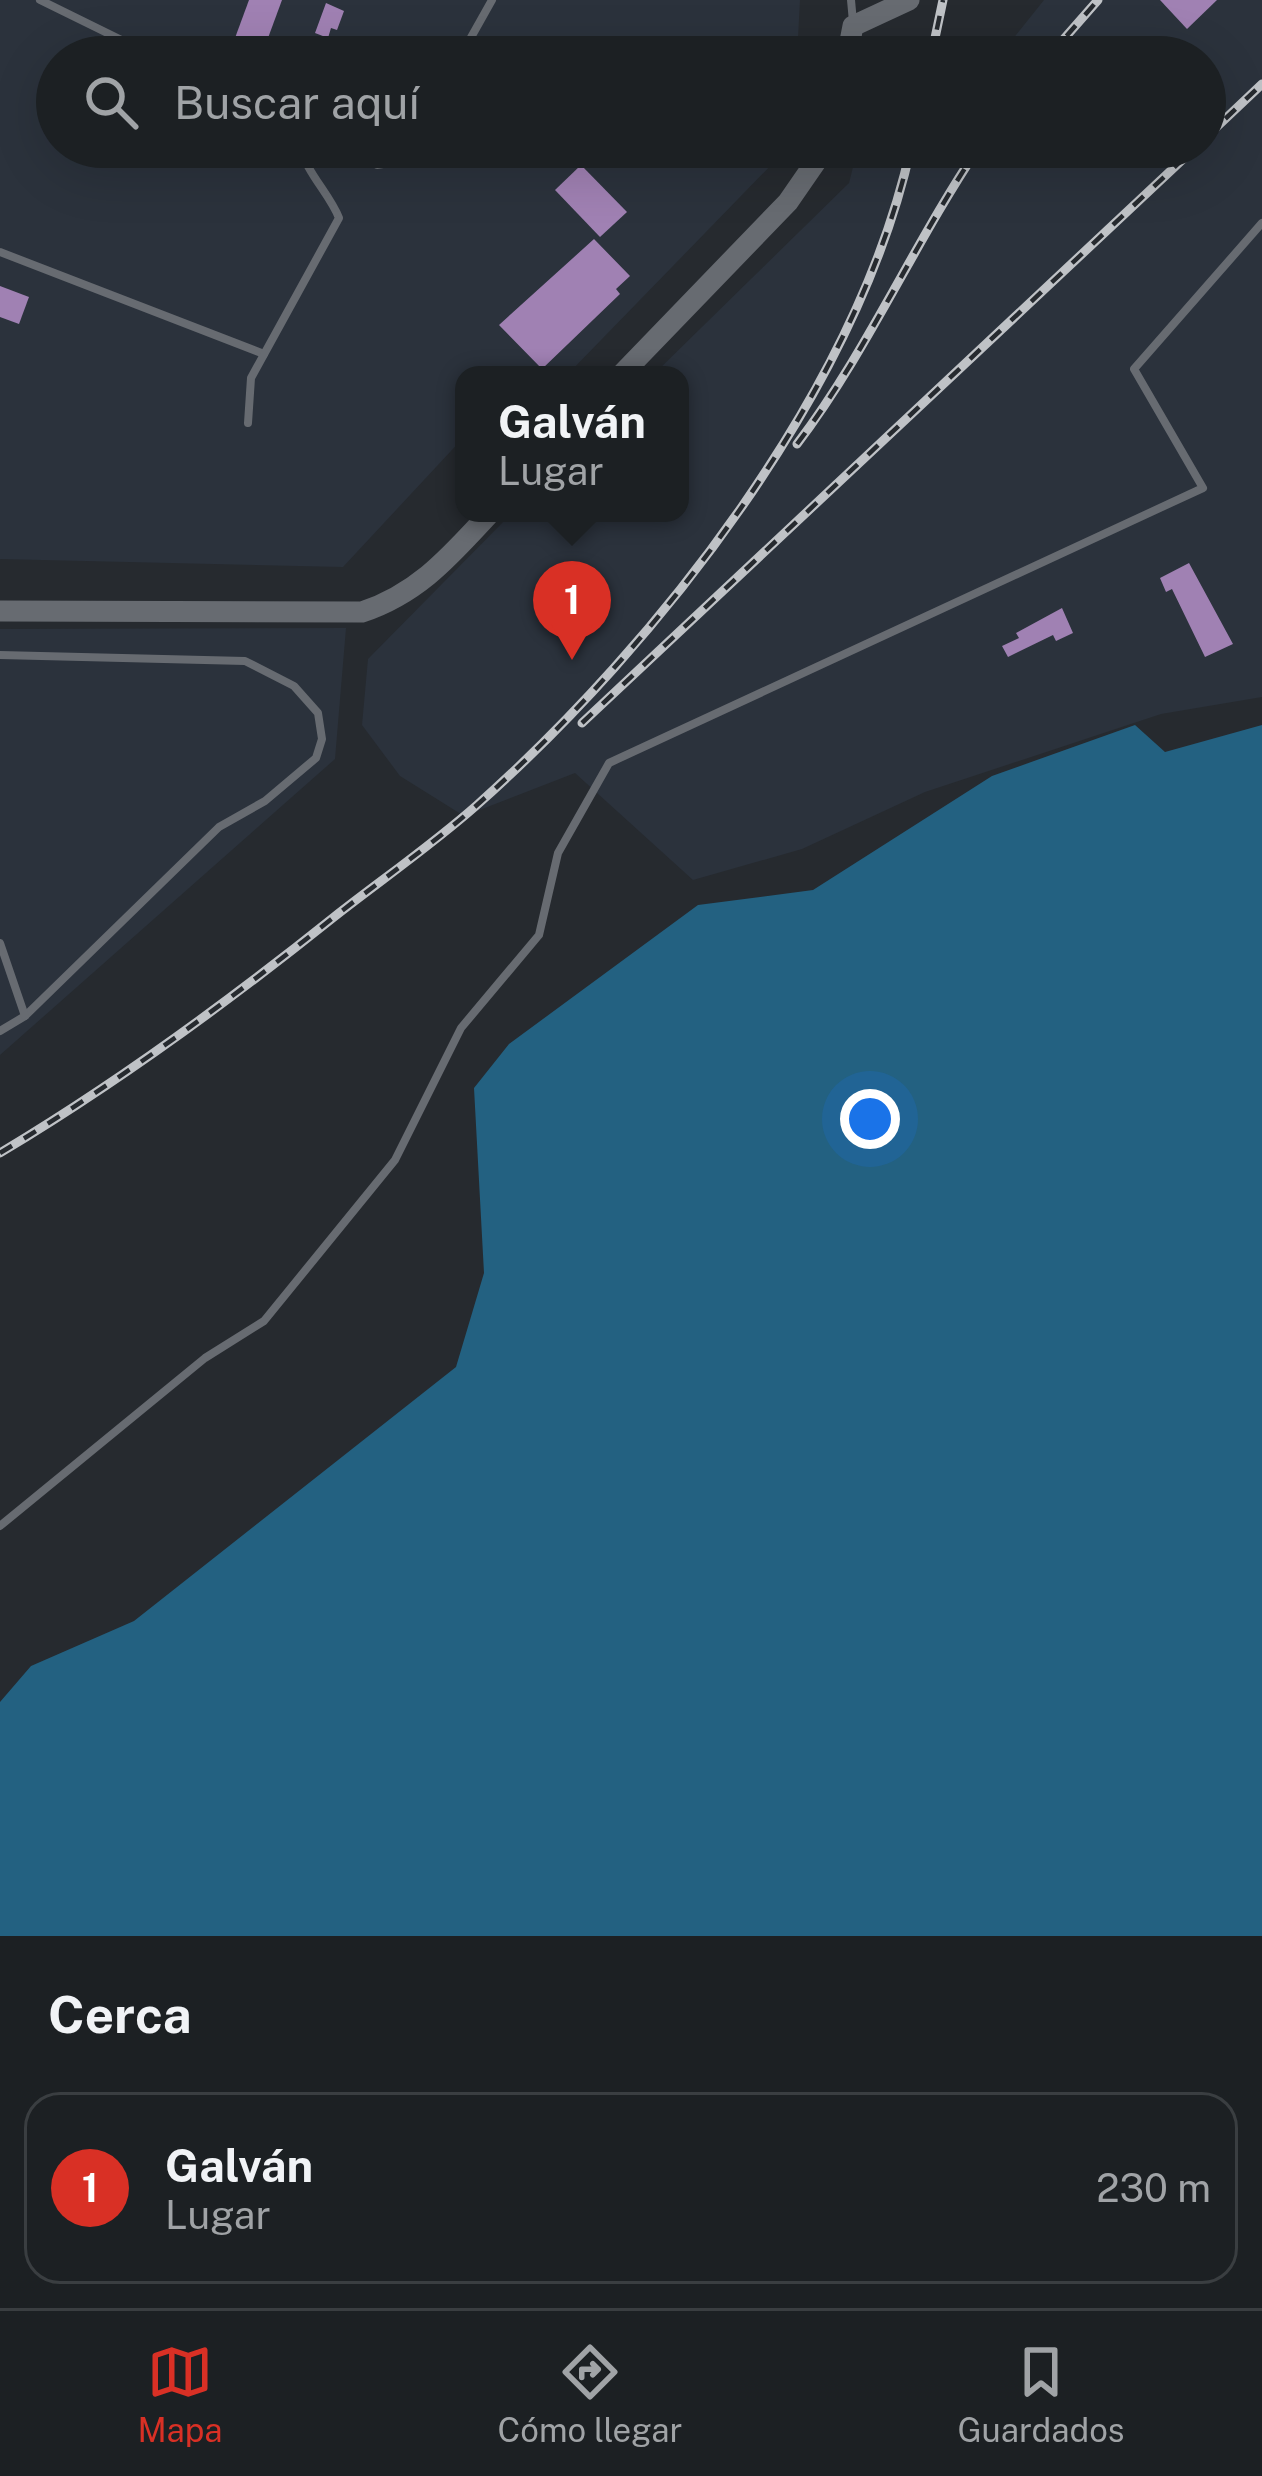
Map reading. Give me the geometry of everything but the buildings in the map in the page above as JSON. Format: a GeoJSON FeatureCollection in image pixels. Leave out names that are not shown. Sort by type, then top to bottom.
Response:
{"type":"FeatureCollection","features":[{"type":"Feature","properties":{"kind":"street"},"geometry":{"type":"LineString","coordinates":[[851,36],[853,26],[909,0]]}},
{"type":"Feature","properties":{"kind":"street"},"geometry":{"type":"LineString","coordinates":[[630,366],[788,202],[811,168]]}},
{"type":"Feature","properties":{"kind":"street"},"geometry":{"type":"LineString","coordinates":[[0,611],[362,612],[399,600],[429,579],[482,522]]}},
{"type":"Feature","properties":{"kind":"lane"},"geometry":{"type":"LineString","coordinates":[[40,0],[113,36]]}},
{"type":"Feature","properties":{"kind":"lane"},"geometry":{"type":"LineString","coordinates":[[472,36],[492,0]]}},
{"type":"Feature","properties":{"kind":"lane"},"geometry":{"type":"LineString","coordinates":[[851,0],[853,26]]}},
{"type":"Feature","properties":{"kind":"lane"},"geometry":{"type":"LineString","coordinates":[[248,423],[251,378],[339,218],[328,191],[308,168]]}},
{"type":"Feature","properties":{"kind":"lane"},"geometry":{"type":"LineString","coordinates":[[0,1526],[205,1358],[264,1321],[394,1160],[461,1028],[539,935],[558,853],[609,764],[1203,488],[1133,369],[1262,223]]}},
{"type":"Feature","properties":{"kind":"lane"},"geometry":{"type":"LineString","coordinates":[[0,252],[264,354]]}},
{"type":"Feature","properties":{"kind":"lane"},"geometry":{"type":"LineString","coordinates":[[0,655],[245,661],[294,686],[317,712],[322,739],[316,758],[265,801],[219,827],[25,1016],[0,1031]]}},
{"type":"Feature","properties":{"kind":"lane"},"geometry":{"type":"LineString","coordinates":[[0,943],[25,1016]]}},
{"type":"Feature","properties":{"kind":"shaded area"},"geometry":{"type":"Polygon","coordinates":[[[0,0],[800,0],[798,36],[36,36],[36,168],[768,168],[576,366],[455,366],[455,447],[343,567],[0,559],[0,0]]]}},
{"type":"Feature","properties":{"kind":"shaded area"},"geometry":{"type":"Polygon","coordinates":[[[1044,0],[1262,0],[1262,697],[1161,714],[925,792],[802,849],[693,880],[575,773],[464,816],[400,776],[362,725],[368,659],[503,522],[689,522],[689,366],[662,366],[849,183],[853,168],[1226,168],[1226,36],[1015,36],[1044,0]]]}},
{"type":"Feature","properties":{"kind":"shaded area"},"geometry":{"type":"Polygon","coordinates":[[[346,628],[335,759],[0,1055],[0,629],[346,628]]]}},
{"type":"Feature","properties":{"kind":"water"},"geometry":{"type":"Polygon","coordinates":[[[1135,725],[1165,752],[1262,725],[1262,1936],[0,1936],[0,1702],[31,1666],[134,1621],[456,1367],[484,1273],[474,1088],[509,1044],[698,905],[813,890],[992,776],[1135,725]]]}},
{"type":"Feature","properties":{"kind":"railway"},"geometry":{"type":"LineString","coordinates":[[935,36],[943,0]]}},
{"type":"Feature","properties":{"kind":"railway"},"geometry":{"type":"LineString","coordinates":[[1066,36],[1098,0]]}},
{"type":"Feature","properties":{"kind":"railway"},"geometry":{"type":"LineString","coordinates":[[1226,118],[1262,84]]}},
{"type":"Feature","properties":{"kind":"railway"},"geometry":{"type":"LineString","coordinates":[[0,1153],[171,1041],[442,834],[546,740],[614,668],[742,506],[798,419],[846,329],[885,238],[905,168]]}},
{"type":"Feature","properties":{"kind":"railway"},"geometry":{"type":"LineString","coordinates":[[797,444],[846,372],[966,168]]}},
{"type":"Feature","properties":{"kind":"railway"},"geometry":{"type":"LineString","coordinates":[[582,723],[1174,168]]}},
{"type":"Feature","properties":{"kind":"place","name":"Galván"},"geometry":{"type":"Point","coordinates":[572,660]}}]}
